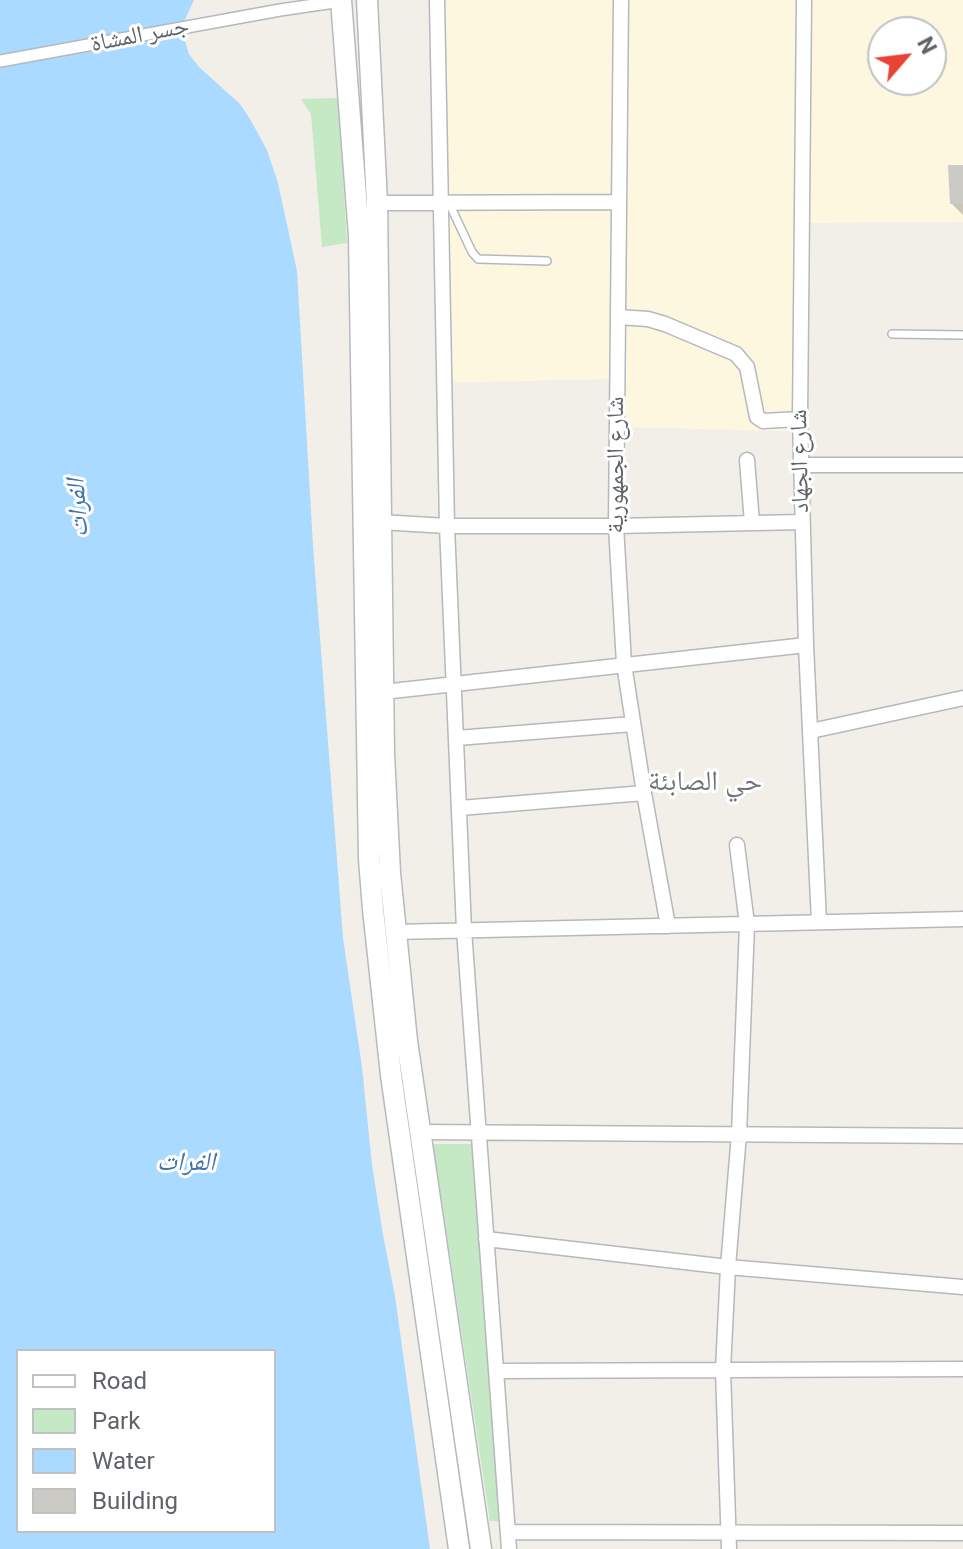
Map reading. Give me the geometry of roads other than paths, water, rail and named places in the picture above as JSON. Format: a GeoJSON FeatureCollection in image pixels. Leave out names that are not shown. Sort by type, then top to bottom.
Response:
{"type":"FeatureCollection","features":[{"type":"Feature","properties":{"kind":"main road"},"geometry":{"type":"LineString","coordinates":[[367,0],[377,203],[380,522],[373,601],[383,692],[395,932],[420,1132],[481,1549]]}},
{"type":"Feature","properties":{"kind":"main road"},"geometry":{"type":"LineString","coordinates":[[341,1],[359,236],[373,601],[369,859],[377,958],[399,1133],[459,1549]]}},
{"type":"Feature","properties":{"kind":"street"},"geometry":{"type":"LineString","coordinates":[[437,0],[445,201],[447,526],[464,930],[509,1549]]}},
{"type":"Feature","properties":{"kind":"street","name":"شارع الجمهورية"},"geometry":{"type":"LineString","coordinates":[[621,0],[616,526],[624,664],[668,926]]}},
{"type":"Feature","properties":{"kind":"street","name":"شارع الجهاد"},"geometry":{"type":"LineString","coordinates":[[804,0],[800,419],[806,645],[819,922]]}},
{"type":"Feature","properties":{"kind":"street","name":"جسر المشاة"},"geometry":{"type":"LineString","coordinates":[[0,61],[341,1]]}},
{"type":"Feature","properties":{"kind":"street"},"geometry":{"type":"LineString","coordinates":[[377,203],[619,202]]}},
{"type":"Feature","properties":{"kind":"street"},"geometry":{"type":"LineString","coordinates":[[618,317],[648,319],[665,324],[736,354],[747,367],[757,417],[763,421],[800,419]]}},
{"type":"Feature","properties":{"kind":"street"},"geometry":{"type":"LineString","coordinates":[[747,460],[752,523]]}},
{"type":"Feature","properties":{"kind":"street"},"geometry":{"type":"LineString","coordinates":[[801,465],[963,465]]}},
{"type":"Feature","properties":{"kind":"street"},"geometry":{"type":"LineString","coordinates":[[380,522],[447,526],[802,522]]}},
{"type":"Feature","properties":{"kind":"street"},"geometry":{"type":"LineString","coordinates":[[383,692],[806,645]]}},
{"type":"Feature","properties":{"kind":"street"},"geometry":{"type":"LineString","coordinates":[[811,731],[963,698]]}},
{"type":"Feature","properties":{"kind":"street"},"geometry":{"type":"LineString","coordinates":[[457,738],[633,724]]}},
{"type":"Feature","properties":{"kind":"street"},"geometry":{"type":"LineString","coordinates":[[460,808],[644,793]]}},
{"type":"Feature","properties":{"kind":"street"},"geometry":{"type":"LineString","coordinates":[[729,1549],[723,1370],[739,1134],[747,924],[737,845]]}},
{"type":"Feature","properties":{"kind":"street"},"geometry":{"type":"LineString","coordinates":[[395,932],[963,919]]}},
{"type":"Feature","properties":{"kind":"street"},"geometry":{"type":"LineString","coordinates":[[420,1132],[963,1136]]}},
{"type":"Feature","properties":{"kind":"street"},"geometry":{"type":"LineString","coordinates":[[486,1239],[728,1267],[963,1287]]}},
{"type":"Feature","properties":{"kind":"street"},"geometry":{"type":"LineString","coordinates":[[496,1371],[963,1369]]}},
{"type":"Feature","properties":{"kind":"street"},"geometry":{"type":"LineString","coordinates":[[508,1532],[963,1533]]}},
{"type":"Feature","properties":{"kind":"lane"},"geometry":{"type":"LineString","coordinates":[[445,201],[478,259],[547,261]]}},
{"type":"Feature","properties":{"kind":"lane"},"geometry":{"type":"LineString","coordinates":[[892,334],[963,335]]}},
{"type":"Feature","properties":{"kind":"water","name":"الفرات"},"geometry":{"type":"Polygon","coordinates":[[[0,0],[194,0],[184,22],[184,38],[189,54],[240,104],[267,150],[278,183],[297,271],[313,546],[343,938],[362,1067],[372,1165],[395,1296],[430,1549],[0,1549],[0,0]]]}},
{"type":"Feature","properties":{"kind":"district","name":"حي الصابئة"},"geometry":{"type":"Point","coordinates":[705,783]}}]}
